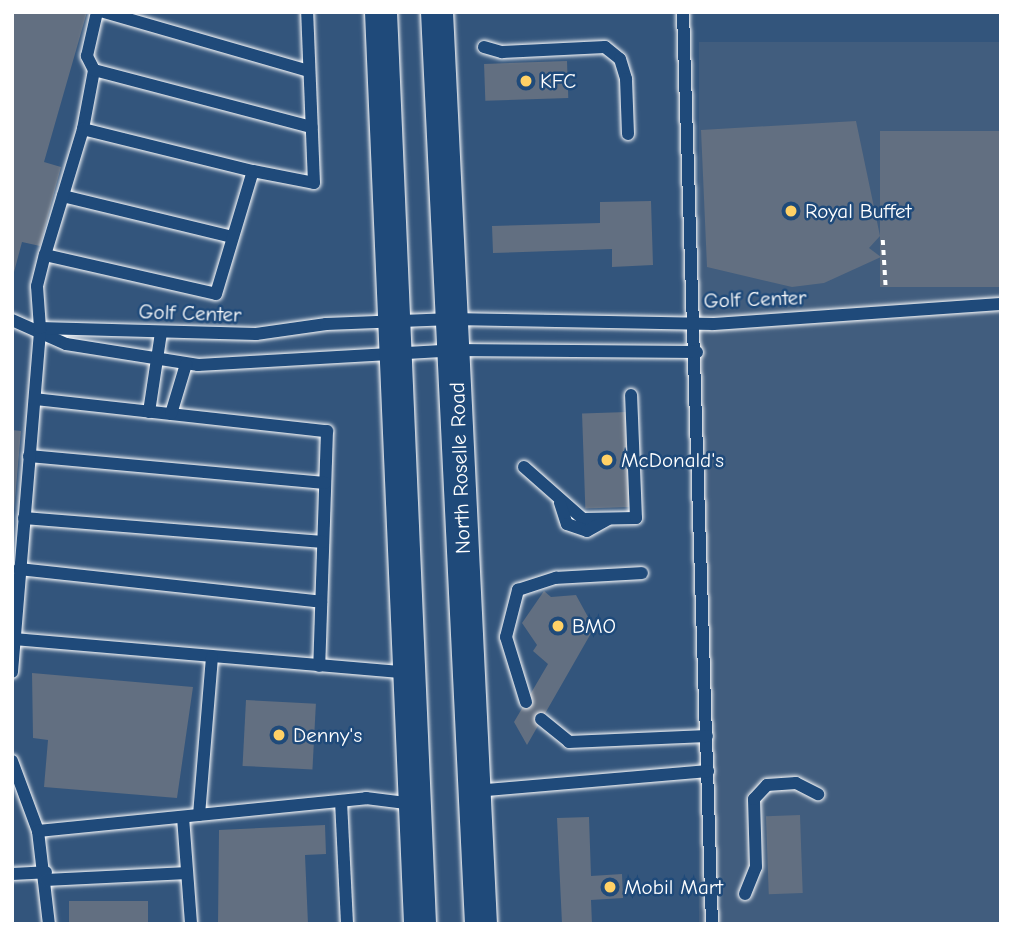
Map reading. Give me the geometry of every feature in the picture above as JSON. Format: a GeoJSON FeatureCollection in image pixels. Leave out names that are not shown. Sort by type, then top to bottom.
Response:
{"type":"FeatureCollection","features":[{"type":"Feature","properties":{"kind":"main road"},"geometry":{"type":"LineString","coordinates":[[381,12],[397,323],[419,924]]}},
{"type":"Feature","properties":{"kind":"main road","name":"North Roselle Road"},"geometry":{"type":"LineString","coordinates":[[437,12],[481,924]]}},
{"type":"Feature","properties":{"kind":"lane"},"geometry":{"type":"LineString","coordinates":[[12,672],[40,328],[37,286],[83,129],[94,70],[87,56],[97,12]]}},
{"type":"Feature","properties":{"kind":"lane"},"geometry":{"type":"LineString","coordinates":[[104,12],[144,18],[309,71]]}},
{"type":"Feature","properties":{"kind":"lane"},"geometry":{"type":"LineString","coordinates":[[83,129],[253,171],[314,183],[307,12]]}},
{"type":"Feature","properties":{"kind":"lane"},"geometry":{"type":"LineString","coordinates":[[683,12],[697,352],[712,924]]}},
{"type":"Feature","properties":{"kind":"lane"},"geometry":{"type":"LineString","coordinates":[[484,47],[502,52],[605,47],[620,59],[626,79],[628,134]]}},
{"type":"Feature","properties":{"kind":"lane"},"geometry":{"type":"LineString","coordinates":[[94,70],[312,127]]}},
{"type":"Feature","properties":{"kind":"lane"},"geometry":{"type":"LineString","coordinates":[[45,254],[216,294],[253,171]]}},
{"type":"Feature","properties":{"kind":"lane"},"geometry":{"type":"LineString","coordinates":[[63,196],[232,237]]}},
{"type":"Feature","properties":{"kind":"lane","name":"Golf Center"},"geometry":{"type":"LineString","coordinates":[[40,328],[66,344],[186,364],[397,354],[453,334],[1001,304]]}},
{"type":"Feature","properties":{"kind":"lane"},"geometry":{"type":"LineString","coordinates":[[12,320],[40,328]]}},
{"type":"Feature","properties":{"kind":"lane","name":"Golf Center"},"geometry":{"type":"LineString","coordinates":[[40,328],[256,334],[397,323],[453,334],[697,352]]}},
{"type":"Feature","properties":{"kind":"lane"},"geometry":{"type":"LineString","coordinates":[[149,412],[161,333]]}},
{"type":"Feature","properties":{"kind":"lane"},"geometry":{"type":"LineString","coordinates":[[171,414],[186,364]]}},
{"type":"Feature","properties":{"kind":"lane"},"geometry":{"type":"LineString","coordinates":[[524,467],[560,503],[583,519],[636,518],[631,396]]}},
{"type":"Feature","properties":{"kind":"lane"},"geometry":{"type":"LineString","coordinates":[[35,399],[327,431],[319,666]]}},
{"type":"Feature","properties":{"kind":"lane"},"geometry":{"type":"LineString","coordinates":[[29,456],[325,483]]}},
{"type":"Feature","properties":{"kind":"lane"},"geometry":{"type":"LineString","coordinates":[[24,518],[323,542]]}},
{"type":"Feature","properties":{"kind":"lane"},"geometry":{"type":"LineString","coordinates":[[19,569],[321,602]]}},
{"type":"Feature","properties":{"kind":"lane"},"geometry":{"type":"LineString","coordinates":[[526,702],[506,638],[518,590],[556,578],[642,573]]}},
{"type":"Feature","properties":{"kind":"lane"},"geometry":{"type":"LineString","coordinates":[[14,639],[410,673]]}},
{"type":"Feature","properties":{"kind":"lane"},"geometry":{"type":"LineString","coordinates":[[199,815],[212,657]]}},
{"type":"Feature","properties":{"kind":"lane"},"geometry":{"type":"LineString","coordinates":[[541,719],[569,742],[707,736]]}},
{"type":"Feature","properties":{"kind":"lane"},"geometry":{"type":"LineString","coordinates":[[12,761],[38,831],[46,876],[49,924]]}},
{"type":"Feature","properties":{"kind":"lane"},"geometry":{"type":"LineString","coordinates":[[474,791],[708,771]]}},
{"type":"Feature","properties":{"kind":"lane"},"geometry":{"type":"LineString","coordinates":[[745,894],[756,867],[754,799],[767,785],[796,783],[818,794]]}},
{"type":"Feature","properties":{"kind":"lane"},"geometry":{"type":"LineString","coordinates":[[341,801],[347,924]]}},
{"type":"Feature","properties":{"kind":"lane"},"geometry":{"type":"LineString","coordinates":[[38,831],[341,801],[415,804]]}},
{"type":"Feature","properties":{"kind":"lane"},"geometry":{"type":"LineString","coordinates":[[183,817],[191,924]]}},
{"type":"Feature","properties":{"kind":"lane"},"geometry":{"type":"LineString","coordinates":[[12,874],[46,876],[187,873]]}},
{"type":"Feature","properties":{"kind":"path"},"geometry":{"type":"LineString","coordinates":[[883,240],[886,289]]}},
{"type":"Feature","properties":{"kind":"shaded area"},"geometry":{"type":"Polygon","coordinates":[[[699,42],[1001,42],[1001,924],[699,924],[699,42]]]}},
{"type":"Feature","properties":{"kind":"building"},"geometry":{"type":"Polygon","coordinates":[[[12,12],[87,12],[44,162],[61,167],[40,246],[22,242],[13,276],[12,12]]]}},
{"type":"Feature","properties":{"kind":"building","name":"KFC"},"geometry":{"type":"Polygon","coordinates":[[[567,61],[568,98],[485,101],[484,64],[567,61]]]}},
{"type":"Feature","properties":{"kind":"building","name":"Royal Buffet"},"geometry":{"type":"Polygon","coordinates":[[[856,121],[880,236],[869,248],[881,257],[824,283],[792,287],[707,267],[701,130],[856,121]]]}},
{"type":"Feature","properties":{"kind":"building"},"geometry":{"type":"Polygon","coordinates":[[[880,131],[1001,131],[1001,287],[880,287],[880,131]]]}},
{"type":"Feature","properties":{"kind":"building"},"geometry":{"type":"Polygon","coordinates":[[[651,201],[653,265],[612,267],[612,249],[493,253],[492,226],[600,223],[600,202],[651,201]]]}},
{"type":"Feature","properties":{"kind":"building","name":"McDonald's"},"geometry":{"type":"Polygon","coordinates":[[[627,412],[630,507],[585,509],[582,414],[627,412]]]}},
{"type":"Feature","properties":{"kind":"building"},"geometry":{"type":"Polygon","coordinates":[[[12,430],[21,431],[14,510],[12,510],[12,430]]]}},
{"type":"Feature","properties":{"kind":"building"},"geometry":{"type":"Polygon","coordinates":[[[544,591],[551,597],[576,595],[594,628],[527,745],[514,722],[548,664],[533,651],[537,645],[522,623],[544,591]]]}},
{"type":"Feature","properties":{"kind":"building"},"geometry":{"type":"Polygon","coordinates":[[[32,673],[193,687],[177,798],[44,787],[48,740],[33,738],[32,673]]]}},
{"type":"Feature","properties":{"kind":"building","name":"Denny's"},"geometry":{"type":"Polygon","coordinates":[[[246,700],[316,704],[312,770],[243,766],[246,700]]]}},
{"type":"Feature","properties":{"kind":"building"},"geometry":{"type":"Polygon","coordinates":[[[800,815],[803,893],[769,894],[766,816],[800,815]]]}},
{"type":"Feature","properties":{"kind":"building"},"geometry":{"type":"Polygon","coordinates":[[[589,817],[591,876],[622,874],[623,898],[591,900],[592,924],[562,924],[557,818],[589,817]]]}},
{"type":"Feature","properties":{"kind":"building"},"geometry":{"type":"Polygon","coordinates":[[[325,825],[326,854],[305,855],[308,924],[218,924],[219,830],[325,825]]]}},
{"type":"Feature","properties":{"kind":"building"},"geometry":{"type":"Polygon","coordinates":[[[69,901],[148,901],[148,924],[69,924],[69,901]]]}},
{"type":"Feature","properties":{"kind":"place","name":"KFC"},"geometry":{"type":"Point","coordinates":[526,81]}},
{"type":"Feature","properties":{"kind":"place","name":"Royal Buffet"},"geometry":{"type":"Point","coordinates":[791,211]}},
{"type":"Feature","properties":{"kind":"place","name":"McDonald's"},"geometry":{"type":"Point","coordinates":[607,460]}},
{"type":"Feature","properties":{"kind":"place","name":"BMO"},"geometry":{"type":"Point","coordinates":[558,626]}},
{"type":"Feature","properties":{"kind":"place","name":"Denny's"},"geometry":{"type":"Point","coordinates":[279,735]}},
{"type":"Feature","properties":{"kind":"place","name":"Mobil Mart"},"geometry":{"type":"Point","coordinates":[610,887]}}]}
